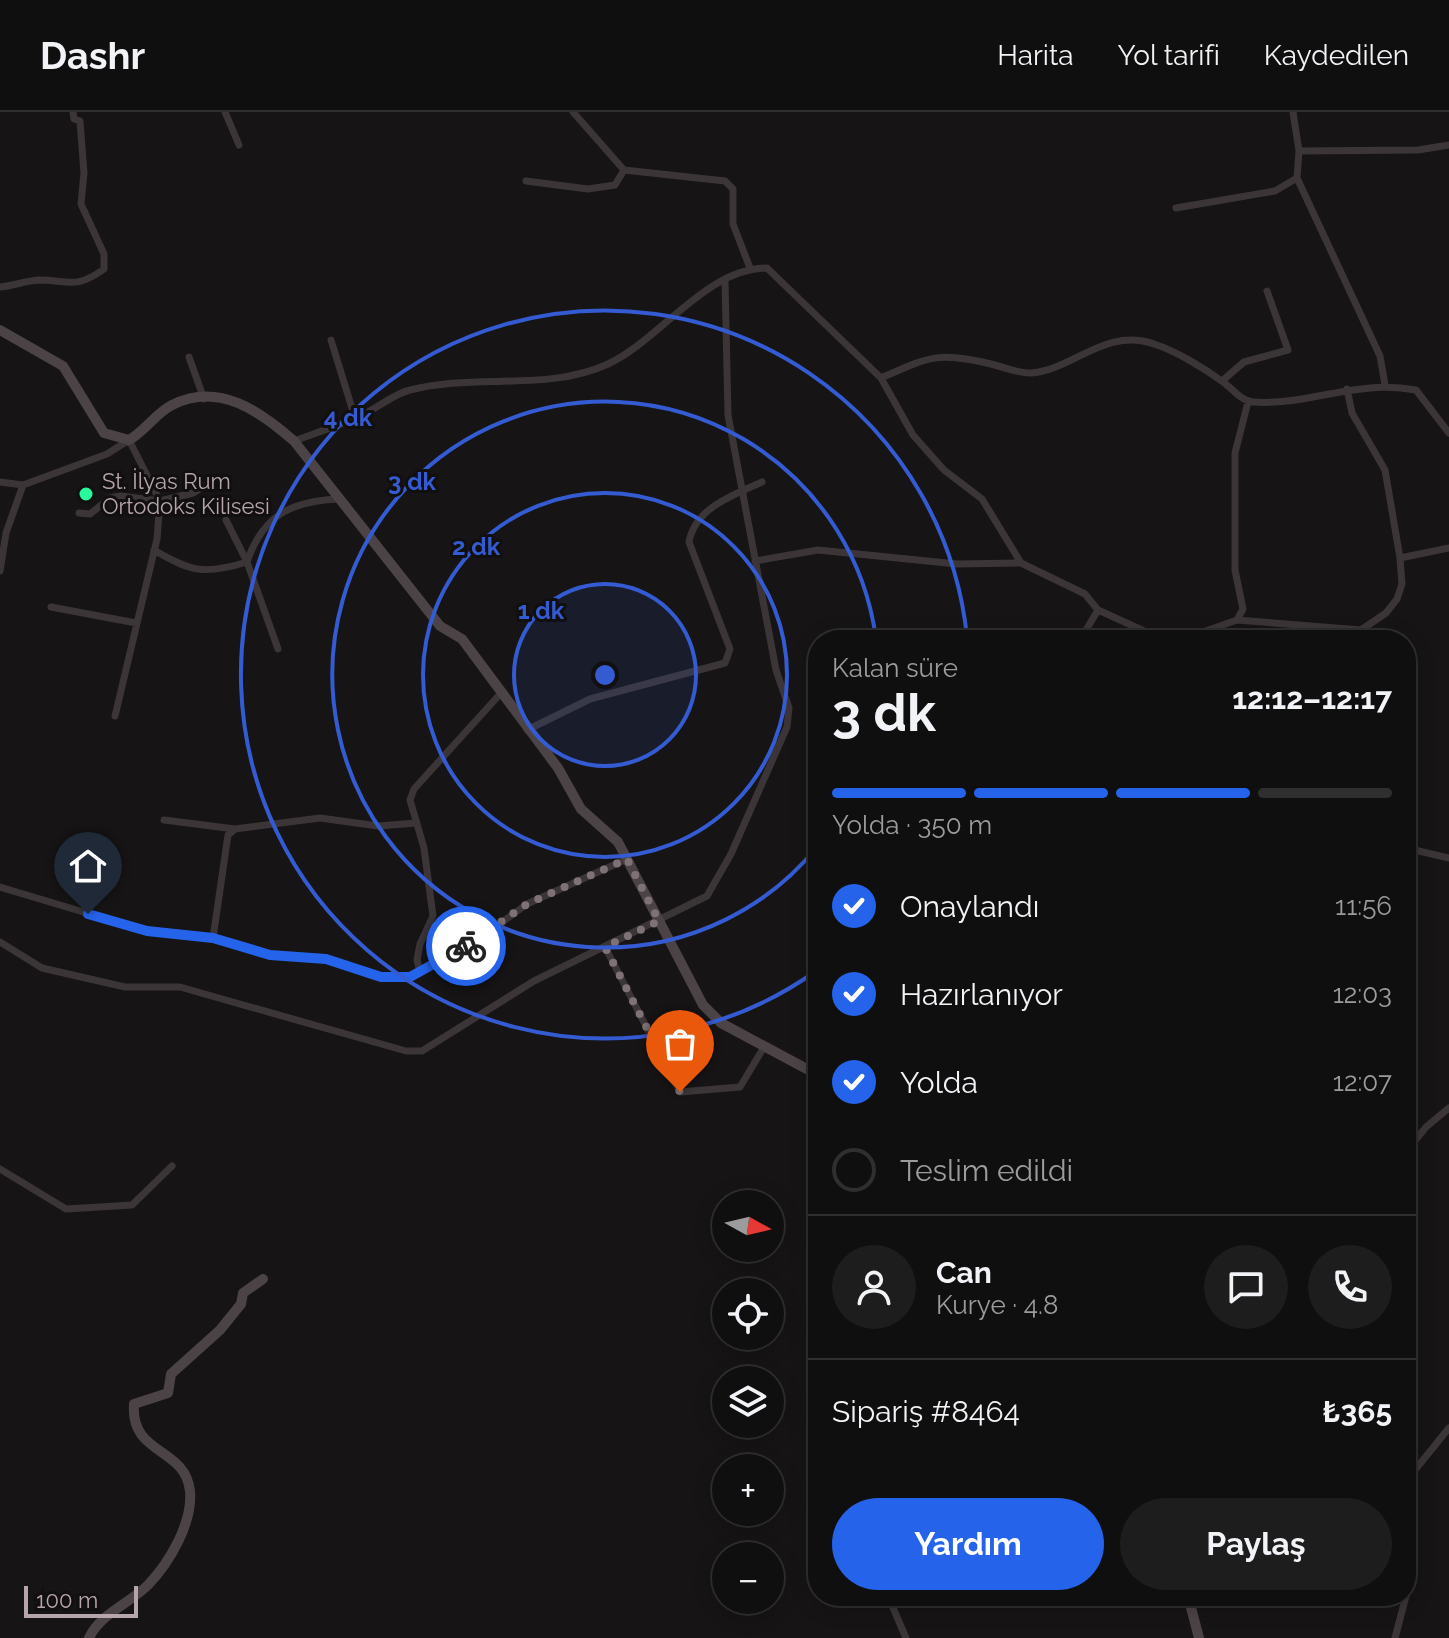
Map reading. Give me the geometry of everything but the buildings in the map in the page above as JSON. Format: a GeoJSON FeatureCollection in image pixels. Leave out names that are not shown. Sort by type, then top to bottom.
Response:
{"type":"FeatureCollection","features":[{"type":"Feature","properties":{"kind":"street"},"geometry":{"type":"LineString","coordinates":[[0,287],[36,280],[71,285],[88,280],[104,269],[104,254],[81,204],[84,173],[80,121],[74,119],[73,112]]}},
{"type":"Feature","properties":{"kind":"street"},"geometry":{"type":"LineString","coordinates":[[225,112],[239,145]]}},
{"type":"Feature","properties":{"kind":"street"},"geometry":{"type":"LineString","coordinates":[[573,112],[624,170],[725,181],[733,189],[733,224],[750,268]]}},
{"type":"Feature","properties":{"kind":"street"},"geometry":{"type":"LineString","coordinates":[[1293,112],[1299,151],[1297,178],[1380,356],[1385,385]]}},
{"type":"Feature","properties":{"kind":"street"},"geometry":{"type":"LineString","coordinates":[[1299,151],[1418,150],[1449,145]]}},
{"type":"Feature","properties":{"kind":"street"},"geometry":{"type":"LineString","coordinates":[[526,181],[588,189],[615,185],[624,170]]}},
{"type":"Feature","properties":{"kind":"street"},"geometry":{"type":"LineString","coordinates":[[1176,208],[1275,191],[1297,178]]}},
{"type":"Feature","properties":{"kind":"street"},"geometry":{"type":"LineString","coordinates":[[294,441],[355,418],[408,390],[455,382],[565,376],[608,364],[700,295],[750,268],[767,268],[881,378],[913,435],[944,470],[982,499],[1021,563]]}},
{"type":"Feature","properties":{"kind":"street"},"geometry":{"type":"LineString","coordinates":[[0,942],[42,968],[125,987],[180,987],[406,1051],[422,1051],[534,981],[707,896],[731,854],[787,727],[789,708],[776,670],[728,415],[725,281]]}},
{"type":"Feature","properties":{"kind":"street"},"geometry":{"type":"LineString","coordinates":[[1222,381],[1244,362],[1288,350],[1267,291]]}},
{"type":"Feature","properties":{"kind":"street"},"geometry":{"type":"LineString","coordinates":[[0,330],[63,366],[104,433],[129,440],[160,501],[154,550],[115,716]]}},
{"type":"Feature","properties":{"kind":"street"},"geometry":{"type":"LineString","coordinates":[[881,378],[934,355],[957,356],[1030,373],[1051,368],[1088,349],[1136,339],[1156,344],[1222,381],[1248,402],[1271,402],[1385,385],[1416,390],[1449,433]]}},
{"type":"Feature","properties":{"kind":"street"},"geometry":{"type":"LineString","coordinates":[[331,340],[355,418]]}},
{"type":"Feature","properties":{"kind":"street"},"geometry":{"type":"LineString","coordinates":[[189,357],[204,399]]}},
{"type":"Feature","properties":{"kind":"street"},"geometry":{"type":"LineString","coordinates":[[1208,630],[1237,620],[1361,630],[1386,613],[1397,599],[1402,584],[1400,558],[1385,470],[1352,413],[1347,389]]}},
{"type":"Feature","properties":{"kind":"street"},"geometry":{"type":"LineString","coordinates":[[0,482],[23,485],[107,454],[146,430],[171,406],[204,399],[239,401],[266,417],[294,441],[440,626],[462,639],[558,768],[581,809],[618,842],[703,1005],[721,1023],[808,1070]]}},
{"type":"Feature","properties":{"kind":"street"},"geometry":{"type":"LineString","coordinates":[[1237,620],[1243,609],[1235,570],[1235,453],[1248,402]]}},
{"type":"Feature","properties":{"kind":"street"},"geometry":{"type":"LineString","coordinates":[[79,513],[90,514],[110,498],[120,496],[160,501],[193,493],[211,482]]}},
{"type":"Feature","properties":{"kind":"street"},"geometry":{"type":"LineString","coordinates":[[527,730],[590,699],[725,663],[730,649],[689,542],[692,527],[700,515],[762,482]]}},
{"type":"Feature","properties":{"kind":"street"},"geometry":{"type":"LineString","coordinates":[[0,571],[6,533],[23,485]]}},
{"type":"Feature","properties":{"kind":"street"},"geometry":{"type":"LineString","coordinates":[[247,562],[255,541],[288,509],[308,500],[339,499]]}},
{"type":"Feature","properties":{"kind":"street"},"geometry":{"type":"LineString","coordinates":[[226,520],[247,562],[278,649]]}},
{"type":"Feature","properties":{"kind":"street"},"geometry":{"type":"LineString","coordinates":[[1400,558],[1449,548]]}},
{"type":"Feature","properties":{"kind":"street"},"geometry":{"type":"LineString","coordinates":[[154,550],[182,566],[213,572],[247,562]]}},
{"type":"Feature","properties":{"kind":"street"},"geometry":{"type":"LineString","coordinates":[[755,561],[818,550],[957,564],[1021,563],[1085,594],[1098,610],[1142,630]]}},
{"type":"Feature","properties":{"kind":"street"},"geometry":{"type":"LineString","coordinates":[[51,607],[136,623]]}},
{"type":"Feature","properties":{"kind":"street"},"geometry":{"type":"LineString","coordinates":[[1086,630],[1098,610]]}},
{"type":"Feature","properties":{"kind":"street"},"geometry":{"type":"LineString","coordinates":[[420,972],[417,960],[420,944],[433,916],[410,800],[414,789],[501,693]]}},
{"type":"Feature","properties":{"kind":"street"},"geometry":{"type":"LineString","coordinates":[[164,820],[235,829],[320,818],[378,826],[417,823]]}},
{"type":"Feature","properties":{"kind":"street"},"geometry":{"type":"LineString","coordinates":[[213,938],[228,835],[235,829]]}},
{"type":"Feature","properties":{"kind":"street"},"geometry":{"type":"LineString","coordinates":[[1416,850],[1449,858]]}},
{"type":"Feature","properties":{"kind":"street"},"geometry":{"type":"LineString","coordinates":[[0,887],[147,931],[213,938],[270,955],[326,959],[381,977],[410,977],[475,942],[527,904],[627,859]]}},
{"type":"Feature","properties":{"kind":"street"},"geometry":{"type":"LineString","coordinates":[[605,947],[680,1092],[740,1087],[764,1047]]}},
{"type":"Feature","properties":{"kind":"street"},"geometry":{"type":"LineString","coordinates":[[1416,1140],[1449,1108]]}},
{"type":"Feature","properties":{"kind":"street"},"geometry":{"type":"LineString","coordinates":[[0,1169],[66,1209],[132,1205],[172,1166]]}},
{"type":"Feature","properties":{"kind":"street"},"geometry":{"type":"LineString","coordinates":[[89,1638],[94,1627],[147,1586],[171,1555],[185,1523],[190,1493],[185,1474],[174,1461],[139,1437],[133,1420],[134,1404],[168,1393],[171,1374],[220,1330],[241,1304],[243,1293],[263,1279]]}},
{"type":"Feature","properties":{"kind":"street"},"geometry":{"type":"LineString","coordinates":[[1416,1469],[1449,1428]]}},
{"type":"Feature","properties":{"kind":"street"},"geometry":{"type":"LineString","coordinates":[[892,1606],[906,1638]]}},
{"type":"Feature","properties":{"kind":"street"},"geometry":{"type":"LineString","coordinates":[[1191,1606],[1199,1638]]}},
{"type":"Feature","properties":{"kind":"street"},"geometry":{"type":"LineString","coordinates":[[1395,1638],[1403,1606]]}},
{"type":"Feature","properties":{"kind":"way so far"},"geometry":{"type":"LineString","coordinates":[[466,946],[527,904],[627,859],[659,921],[605,947],[680,1092]]}},
{"type":"Feature","properties":{"kind":"place","name":"St. İlyas Rum Ortodoks Kilisesi"},"geometry":{"type":"Point","coordinates":[86,494]}},
{"type":"Feature","properties":{"kind":"route"},"geometry":{"type":"LineString","coordinates":[[88,914],[147,931],[213,938],[270,955],[326,959],[381,977],[410,977],[466,946]]}}]}
